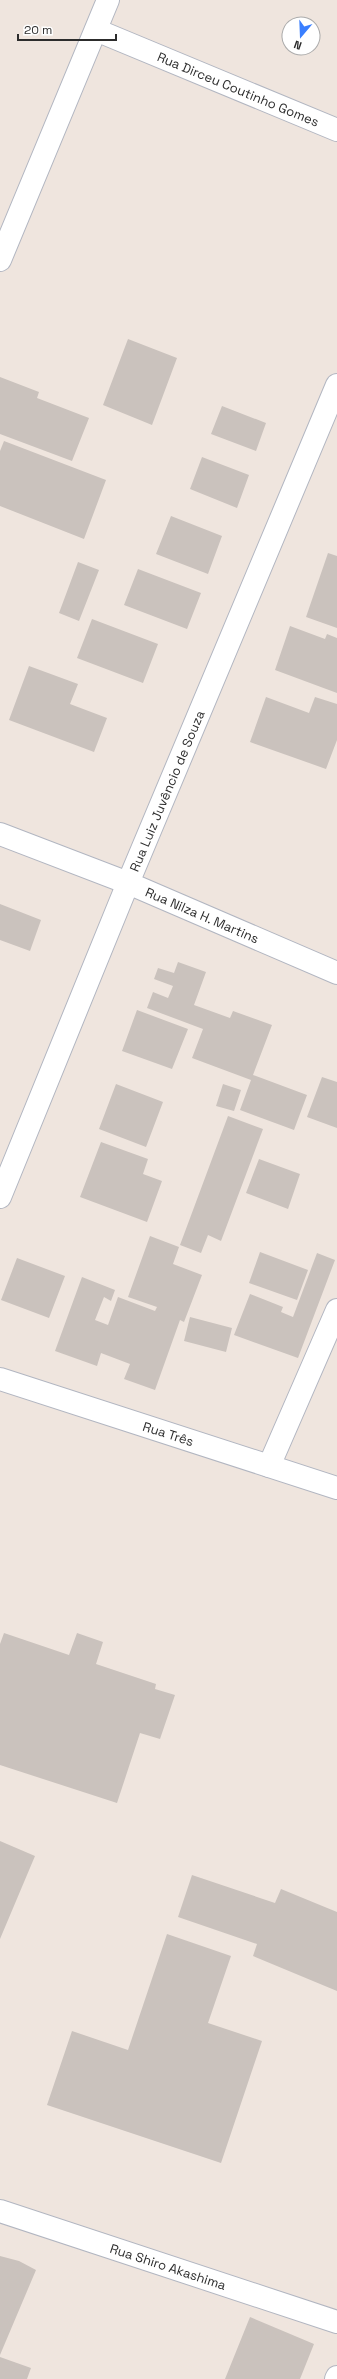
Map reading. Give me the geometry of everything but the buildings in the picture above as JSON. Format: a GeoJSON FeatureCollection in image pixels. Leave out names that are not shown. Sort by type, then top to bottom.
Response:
{"type":"FeatureCollection","features":[{"type":"Feature","properties":{"kind":"street"},"geometry":{"type":"LineString","coordinates":[[0,260],[108,0]]}},
{"type":"Feature","properties":{"kind":"street","name":"Rua Dirceu Coutinho Gomes"},"geometry":{"type":"LineString","coordinates":[[96,30],[337,130]]}},
{"type":"Feature","properties":{"kind":"street","name":"Rua Luiz Juvêncio de Souza"},"geometry":{"type":"LineString","coordinates":[[0,1197],[128,883],[337,385]]}},
{"type":"Feature","properties":{"kind":"street","name":"Rua Nilza H. Martins"},"geometry":{"type":"LineString","coordinates":[[0,834],[128,883],[337,973]]}},
{"type":"Feature","properties":{"kind":"street"},"geometry":{"type":"LineString","coordinates":[[270,1466],[337,1310]]}},
{"type":"Feature","properties":{"kind":"street","name":"Rua Três"},"geometry":{"type":"LineString","coordinates":[[0,1379],[337,1488]]}},
{"type":"Feature","properties":{"kind":"street","name":"Rua Shiro Akashima"},"geometry":{"type":"LineString","coordinates":[[0,2211],[337,2322]]}}]}
